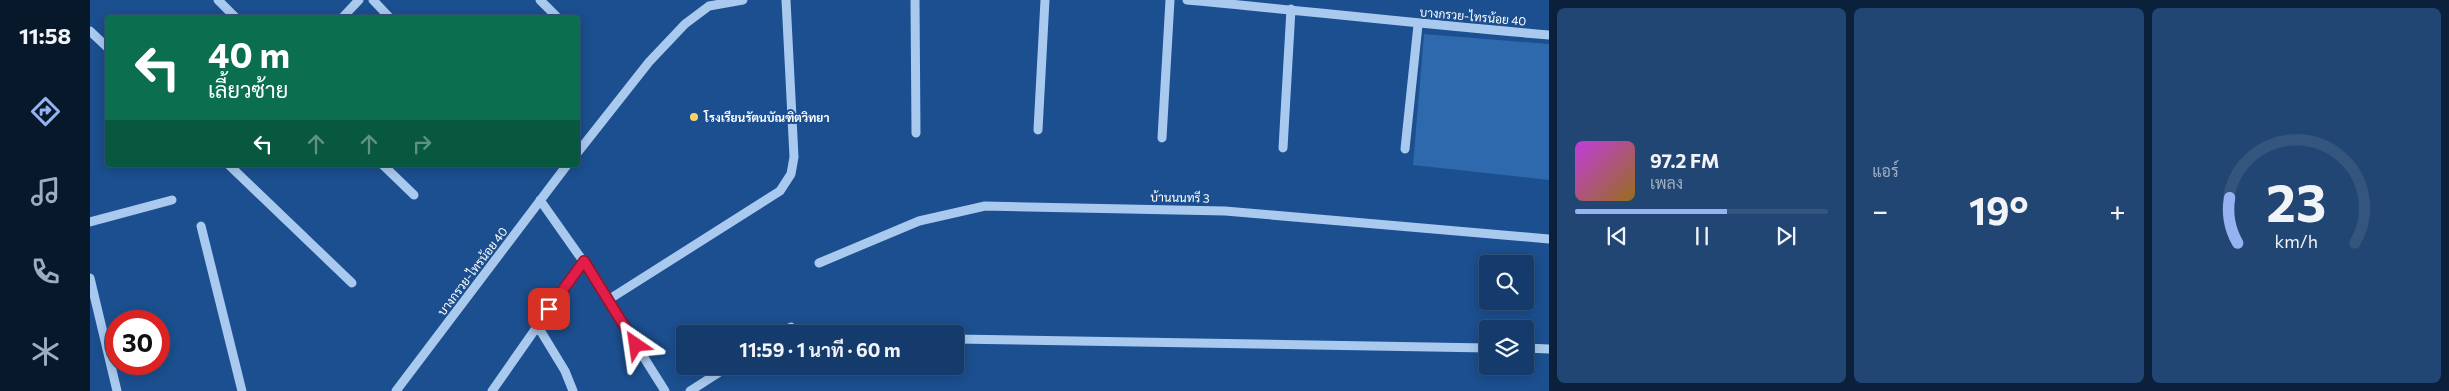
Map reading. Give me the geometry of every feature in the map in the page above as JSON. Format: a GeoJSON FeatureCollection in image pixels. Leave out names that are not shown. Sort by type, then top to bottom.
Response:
{"type":"FeatureCollection","features":[{"type":"Feature","properties":{"kind":"street"},"geometry":{"type":"LineString","coordinates":[[218,0],[233,15]]}},
{"type":"Feature","properties":{"kind":"street"},"geometry":{"type":"LineString","coordinates":[[345,15],[359,0]]}},
{"type":"Feature","properties":{"kind":"street"},"geometry":{"type":"LineString","coordinates":[[373,0],[387,15]]}},
{"type":"Feature","properties":{"kind":"street"},"geometry":{"type":"LineString","coordinates":[[540,0],[555,15]]}},
{"type":"Feature","properties":{"kind":"street"},"geometry":{"type":"LineString","coordinates":[[580,149],[649,62],[685,24],[709,6],[743,0]]}},
{"type":"Feature","properties":{"kind":"street"},"geometry":{"type":"LineString","coordinates":[[608,300],[780,191],[791,174],[794,157],[786,0]]}},
{"type":"Feature","properties":{"kind":"street"},"geometry":{"type":"LineString","coordinates":[[915,0],[916,133]]}},
{"type":"Feature","properties":{"kind":"street"},"geometry":{"type":"LineString","coordinates":[[1038,130],[1045,0]]}},
{"type":"Feature","properties":{"kind":"street"},"geometry":{"type":"LineString","coordinates":[[1162,138],[1170,0]]}},
{"type":"Feature","properties":{"kind":"street","name":"บางกรวย-ไทรน้อย 40"},"geometry":{"type":"LineString","coordinates":[[1187,0],[1291,9],[1418,24],[1549,35]]}},
{"type":"Feature","properties":{"kind":"street"},"geometry":{"type":"LineString","coordinates":[[1283,148],[1291,9]]}},
{"type":"Feature","properties":{"kind":"street"},"geometry":{"type":"LineString","coordinates":[[1406,149],[1418,24]]}},
{"type":"Feature","properties":{"kind":"street"},"geometry":{"type":"LineString","coordinates":[[90,31],[105,45]]}},
{"type":"Feature","properties":{"kind":"street"},"geometry":{"type":"LineString","coordinates":[[234,167],[352,284]]}},
{"type":"Feature","properties":{"kind":"street"},"geometry":{"type":"LineString","coordinates":[[386,167],[414,195]]}},
{"type":"Feature","properties":{"kind":"street","name":"บางกรวย-ไทรน้อย 40"},"geometry":{"type":"LineString","coordinates":[[396,391],[565,167]]}},
{"type":"Feature","properties":{"kind":"street"},"geometry":{"type":"LineString","coordinates":[[90,222],[172,200]]}},
{"type":"Feature","properties":{"kind":"street"},"geometry":{"type":"LineString","coordinates":[[540,200],[584,261],[664,391]]}},
{"type":"Feature","properties":{"kind":"street","name":"บ้านนนทรี 3"},"geometry":{"type":"LineString","coordinates":[[819,262],[920,221],[985,206],[1225,211],[1549,238]]}},
{"type":"Feature","properties":{"kind":"street"},"geometry":{"type":"LineString","coordinates":[[201,226],[242,391]]}},
{"type":"Feature","properties":{"kind":"street"},"geometry":{"type":"LineString","coordinates":[[492,391],[584,261]]}},
{"type":"Feature","properties":{"kind":"street"},"geometry":{"type":"LineString","coordinates":[[90,278],[117,391]]}},
{"type":"Feature","properties":{"kind":"street"},"geometry":{"type":"LineString","coordinates":[[537,325],[565,371],[573,391]]}},
{"type":"Feature","properties":{"kind":"street"},"geometry":{"type":"LineString","coordinates":[[964,339],[1479,348]]}},
{"type":"Feature","properties":{"kind":"street"},"geometry":{"type":"LineString","coordinates":[[1534,348],[1549,349]]}},
{"type":"Feature","properties":{"kind":"street"},"geometry":{"type":"LineString","coordinates":[[690,391],[716,375]]}},
{"type":"Feature","properties":{"kind":"shaded area"},"geometry":{"type":"Polygon","coordinates":[[[1424,34],[1549,44],[1549,180],[1413,165],[1424,34]]]}},
{"type":"Feature","properties":{"kind":"place","name":"โรงเรียนรัตนบัณฑิตวิทยา"},"geometry":{"type":"Point","coordinates":[694,117]}},
{"type":"Feature","properties":{"kind":"route"},"geometry":{"type":"LineString","coordinates":[[549,309],[584,261],[636,345]]}}]}
